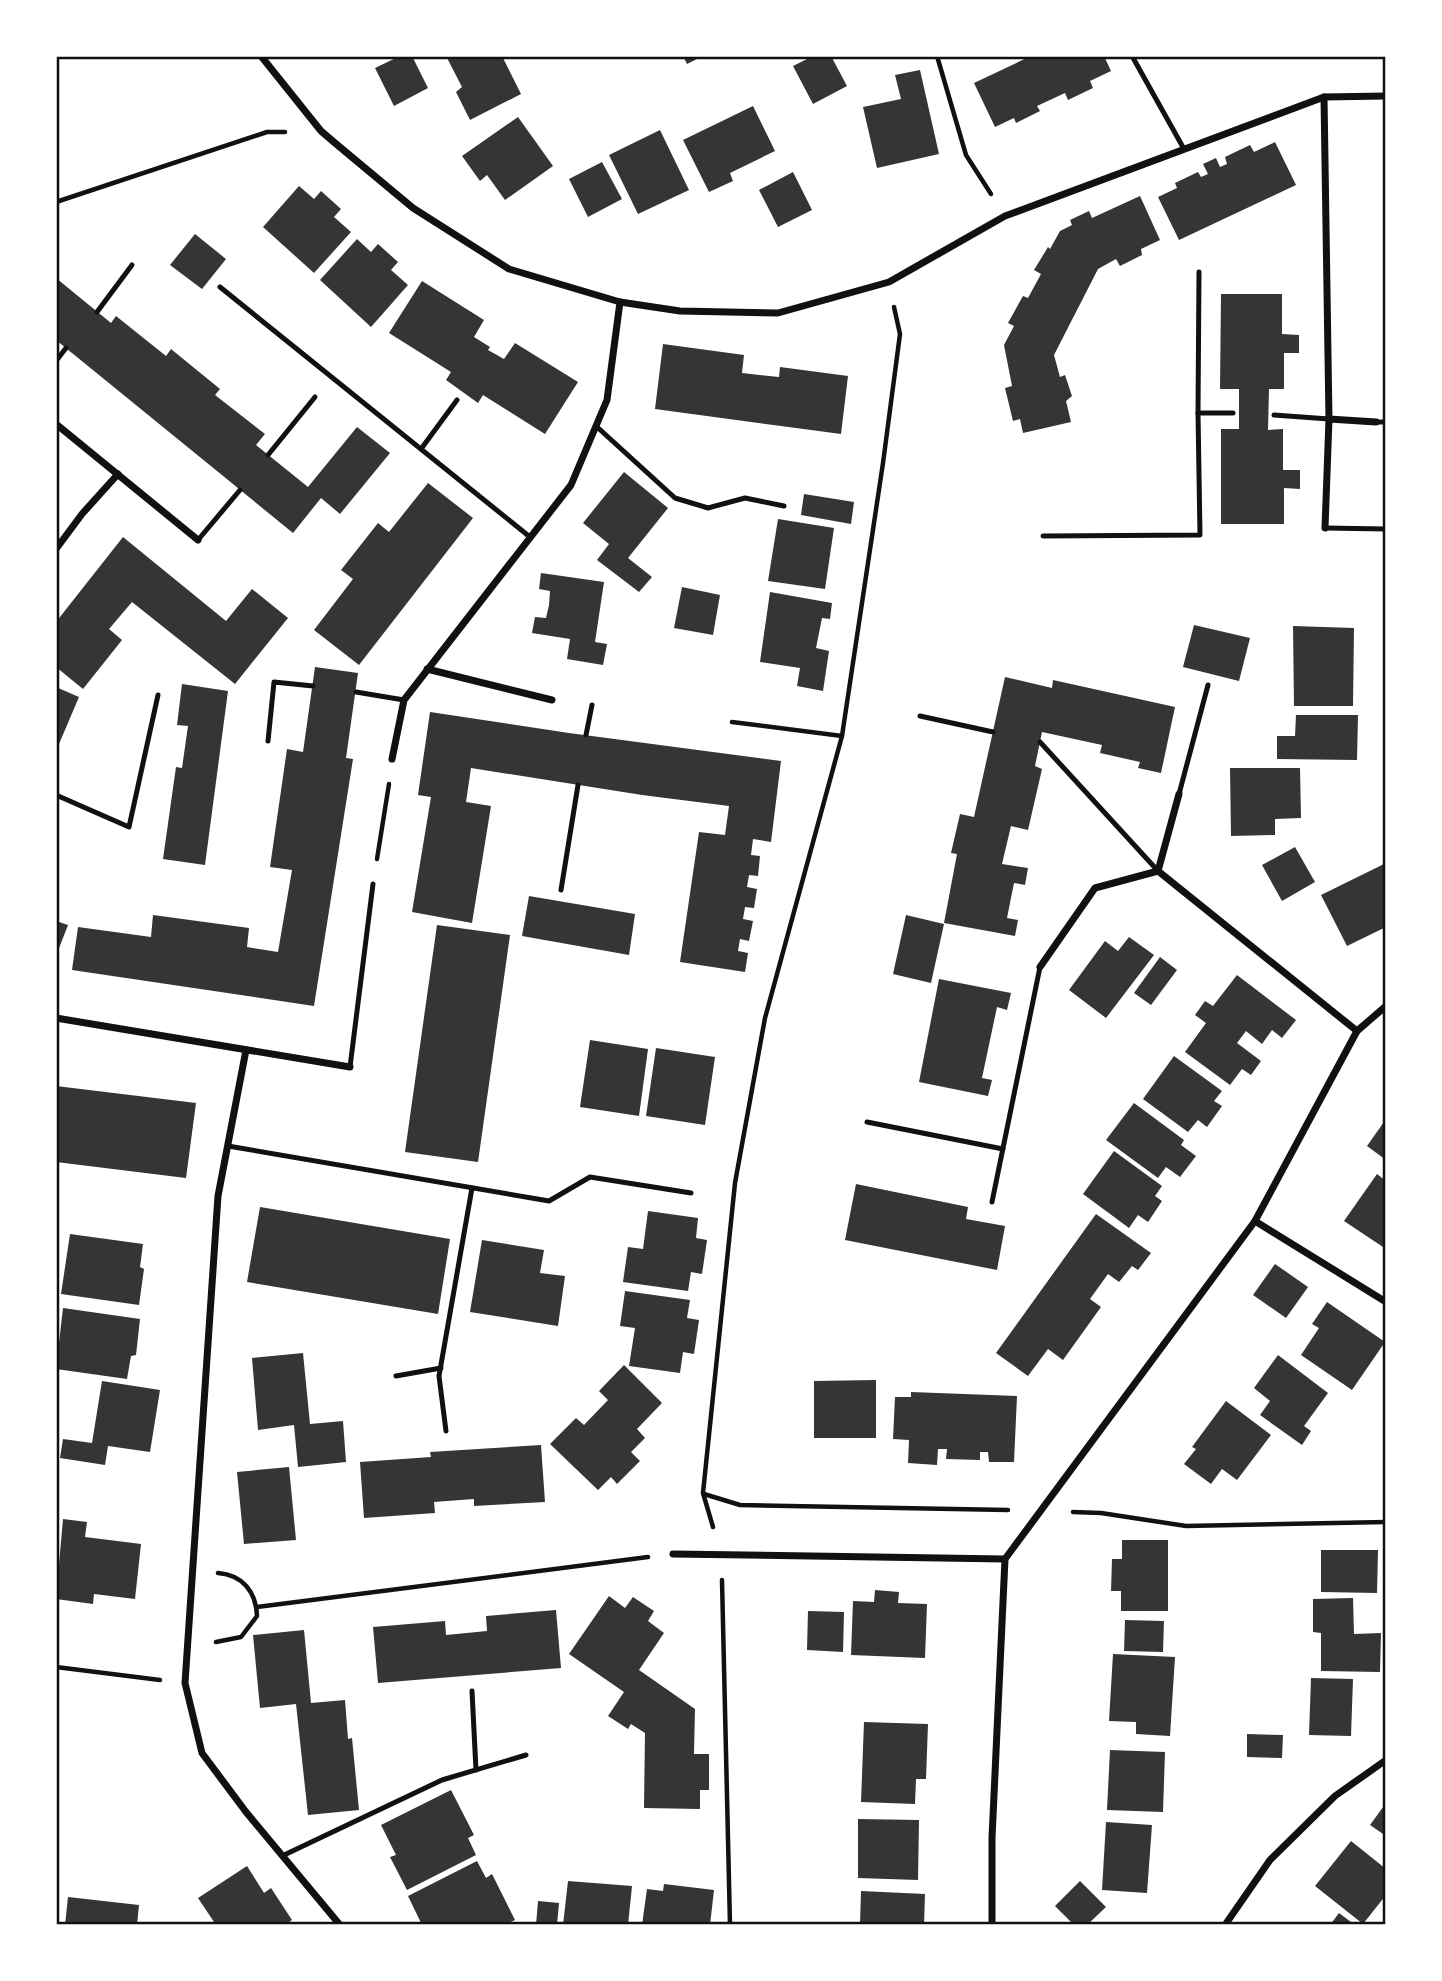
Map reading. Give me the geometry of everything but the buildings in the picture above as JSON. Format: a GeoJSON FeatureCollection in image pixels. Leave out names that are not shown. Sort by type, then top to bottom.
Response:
{"type":"FeatureCollection","features":[{"type":"Feature","properties":{"kind":"street"},"geometry":{"type":"LineString","coordinates":[[261,56],[321,131],[412,208],[509,269],[620,302],[680,311],[778,313],[889,282],[1005,216],[1184,149],[1324,97],[1386,96]]}},
{"type":"Feature","properties":{"kind":"street"},"geometry":{"type":"LineString","coordinates":[[1324,97],[1329,419],[1325,528]]}},
{"type":"Feature","properties":{"kind":"street"},"geometry":{"type":"LineString","coordinates":[[392,759],[404,700],[571,485],[607,400],[620,302]]}},
{"type":"Feature","properties":{"kind":"street"},"geometry":{"type":"LineString","coordinates":[[1329,419],[1376,422]]}},
{"type":"Feature","properties":{"kind":"street"},"geometry":{"type":"LineString","coordinates":[[56,424],[198,540]]}},
{"type":"Feature","properties":{"kind":"street"},"geometry":{"type":"LineString","coordinates":[[56,549],[82,514],[118,474]]}},
{"type":"Feature","properties":{"kind":"street"},"geometry":{"type":"LineString","coordinates":[[427,669],[552,700]]}},
{"type":"Feature","properties":{"kind":"street"},"geometry":{"type":"LineString","coordinates":[[1158,872],[1179,794]]}},
{"type":"Feature","properties":{"kind":"street"},"geometry":{"type":"LineString","coordinates":[[1040,967],[1095,888],[1158,872]]}},
{"type":"Feature","properties":{"kind":"street"},"geometry":{"type":"LineString","coordinates":[[1158,872],[1357,1031]]}},
{"type":"Feature","properties":{"kind":"street"},"geometry":{"type":"LineString","coordinates":[[992,1925],[992,1838],[1005,1559],[1255,1220],[1357,1031],[1386,1006]]}},
{"type":"Feature","properties":{"kind":"street"},"geometry":{"type":"LineString","coordinates":[[56,1018],[350,1067]]}},
{"type":"Feature","properties":{"kind":"street"},"geometry":{"type":"LineString","coordinates":[[246,1050],[218,1196],[185,1683],[202,1753],[282,1856],[341,1925]]}},
{"type":"Feature","properties":{"kind":"street"},"geometry":{"type":"LineString","coordinates":[[1255,1220],[1386,1302]]}},
{"type":"Feature","properties":{"kind":"street"},"geometry":{"type":"LineString","coordinates":[[673,1553],[1005,1559]]}},
{"type":"Feature","properties":{"kind":"street"},"geometry":{"type":"LineString","coordinates":[[1225,1925],[1270,1860],[1335,1796],[1386,1760]]}},
{"type":"Feature","properties":{"kind":"lane"},"geometry":{"type":"LineString","coordinates":[[1132,56],[1184,149]]}},
{"type":"Feature","properties":{"kind":"lane"},"geometry":{"type":"LineString","coordinates":[[97,312],[132,265]]}},
{"type":"Feature","properties":{"kind":"lane"},"geometry":{"type":"LineString","coordinates":[[1043,536],[1200,535],[1199,272]]}},
{"type":"Feature","properties":{"kind":"lane"},"geometry":{"type":"LineString","coordinates":[[219,287],[530,537]]}},
{"type":"Feature","properties":{"kind":"lane"},"geometry":{"type":"LineString","coordinates":[[56,361],[66,348]]}},
{"type":"Feature","properties":{"kind":"lane"},"geometry":{"type":"LineString","coordinates":[[268,455],[316,397]]}},
{"type":"Feature","properties":{"kind":"lane"},"geometry":{"type":"LineString","coordinates":[[421,449],[457,400]]}},
{"type":"Feature","properties":{"kind":"lane"},"geometry":{"type":"LineString","coordinates":[[1198,413],[1233,413]]}},
{"type":"Feature","properties":{"kind":"lane"},"geometry":{"type":"LineString","coordinates":[[1274,415],[1329,419]]}},
{"type":"Feature","properties":{"kind":"lane"},"geometry":{"type":"LineString","coordinates":[[1376,422],[1386,422]]}},
{"type":"Feature","properties":{"kind":"lane"},"geometry":{"type":"LineString","coordinates":[[596,426],[675,498],[708,508],[745,498],[784,506]]}},
{"type":"Feature","properties":{"kind":"lane"},"geometry":{"type":"LineString","coordinates":[[198,540],[240,490]]}},
{"type":"Feature","properties":{"kind":"lane"},"geometry":{"type":"LineString","coordinates":[[1325,528],[1386,529]]}},
{"type":"Feature","properties":{"kind":"lane"},"geometry":{"type":"LineString","coordinates":[[268,741],[274,681],[313,686]]}},
{"type":"Feature","properties":{"kind":"lane"},"geometry":{"type":"LineString","coordinates":[[1179,794],[1208,685]]}},
{"type":"Feature","properties":{"kind":"lane"},"geometry":{"type":"LineString","coordinates":[[356,692],[404,700]]}},
{"type":"Feature","properties":{"kind":"lane"},"geometry":{"type":"LineString","coordinates":[[56,795],[129,827],[158,695]]}},
{"type":"Feature","properties":{"kind":"lane"},"geometry":{"type":"LineString","coordinates":[[586,735],[592,705]]}},
{"type":"Feature","properties":{"kind":"lane"},"geometry":{"type":"LineString","coordinates":[[920,716],[993,732]]}},
{"type":"Feature","properties":{"kind":"lane"},"geometry":{"type":"LineString","coordinates":[[1040,742],[1158,872]]}},
{"type":"Feature","properties":{"kind":"lane"},"geometry":{"type":"LineString","coordinates":[[561,890],[578,785]]}},
{"type":"Feature","properties":{"kind":"lane"},"geometry":{"type":"LineString","coordinates":[[350,1067],[373,884]]}},
{"type":"Feature","properties":{"kind":"lane"},"geometry":{"type":"LineString","coordinates":[[992,1202],[1040,967]]}},
{"type":"Feature","properties":{"kind":"lane"},"geometry":{"type":"LineString","coordinates":[[867,1122],[1003,1149]]}},
{"type":"Feature","properties":{"kind":"lane"},"geometry":{"type":"LineString","coordinates":[[228,1146],[549,1201],[590,1177],[691,1193]]}},
{"type":"Feature","properties":{"kind":"lane"},"geometry":{"type":"LineString","coordinates":[[446,1431],[439,1376],[471,1188]]}},
{"type":"Feature","properties":{"kind":"lane"},"geometry":{"type":"LineString","coordinates":[[396,1376],[441,1368]]}},
{"type":"Feature","properties":{"kind":"lane"},"geometry":{"type":"LineString","coordinates":[[472,1691],[476,1770]]}},
{"type":"Feature","properties":{"kind":"lane"},"geometry":{"type":"LineString","coordinates":[[282,1856],[442,1780],[526,1755]]}},
{"type":"Feature","properties":{"kind":"path"},"geometry":{"type":"LineString","coordinates":[[937,56],[965,155],[1005,216]]}},
{"type":"Feature","properties":{"kind":"path"},"geometry":{"type":"LineString","coordinates":[[56,202],[267,132],[321,131]]}},
{"type":"Feature","properties":{"kind":"path"},"geometry":{"type":"LineString","coordinates":[[730,1925],[721,1555],[703,1493],[735,1183],[765,1018],[842,736],[900,334],[889,282]]}},
{"type":"Feature","properties":{"kind":"path"},"geometry":{"type":"LineString","coordinates":[[732,722],[842,736]]}},
{"type":"Feature","properties":{"kind":"path"},"geometry":{"type":"LineString","coordinates":[[373,884],[392,759]]}},
{"type":"Feature","properties":{"kind":"path"},"geometry":{"type":"LineString","coordinates":[[257,1607],[673,1553]]}},
{"type":"Feature","properties":{"kind":"path"},"geometry":{"type":"LineString","coordinates":[[187,1643],[223,1642],[241,1637],[257,1616],[252,1592],[238,1578],[223,1573],[192,1573]]}},
{"type":"Feature","properties":{"kind":"path"},"geometry":{"type":"LineString","coordinates":[[56,1667],[185,1683]]}}]}
